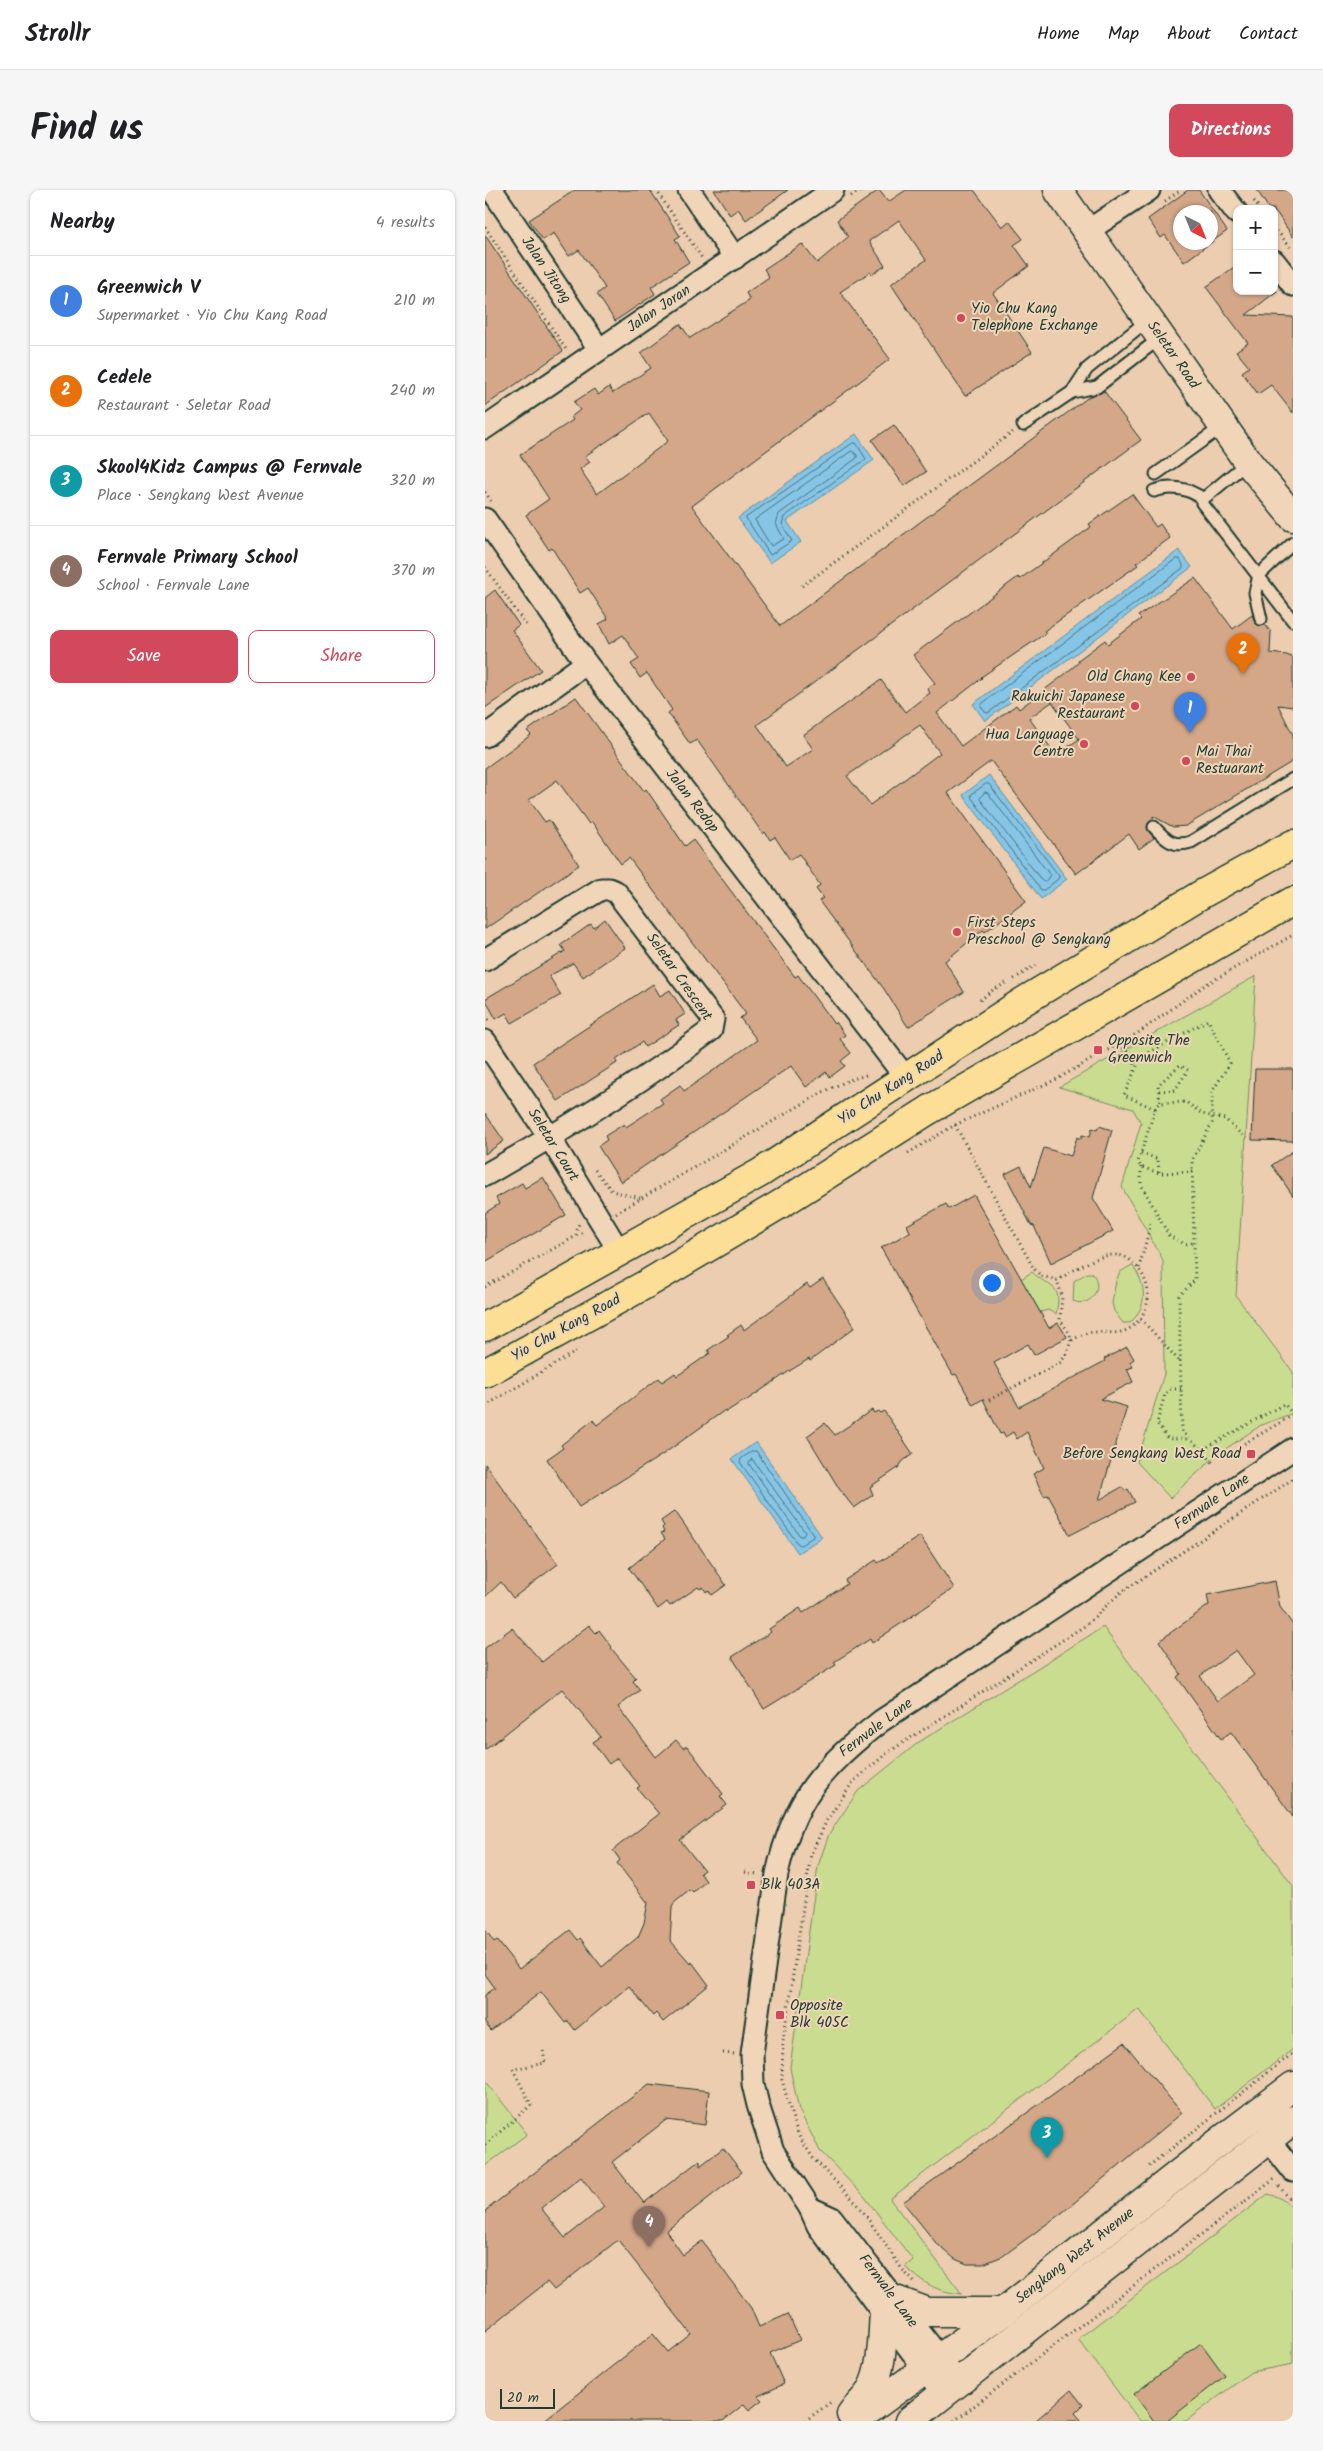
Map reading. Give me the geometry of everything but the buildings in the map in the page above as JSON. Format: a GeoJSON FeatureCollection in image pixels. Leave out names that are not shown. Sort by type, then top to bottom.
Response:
{"type":"FeatureCollection","features":[{"type":"Feature","properties":{"kind":"main road","name":"Seletar Road"},"geometry":{"type":"LineString","coordinates":[[1058,190],[1085,232],[1248,462],[1293,517]]}},
{"type":"Feature","properties":{"kind":"main road","name":"Yio Chu Kang Road"},"geometry":{"type":"LineString","coordinates":[[485,1327],[760,1173],[1024,1001],[1202,894],[1293,844]]}},
{"type":"Feature","properties":{"kind":"main road","name":"Yio Chu Kang Road"},"geometry":{"type":"LineString","coordinates":[[485,1373],[650,1282],[784,1202],[929,1110],[1293,900]]}},
{"type":"Feature","properties":{"kind":"main road","name":"Sengkang West Avenue"},"geometry":{"type":"LineString","coordinates":[[854,2421],[1003,2312],[1293,2086]]}},
{"type":"Feature","properties":{"kind":"main road","name":"Sengkang West Avenue"},"geometry":{"type":"LineString","coordinates":[[909,2421],[1293,2120]]}},
{"type":"Feature","properties":{"kind":"main road"},"geometry":{"type":"LineString","coordinates":[[845,2421],[871,2391],[881,2359],[888,2306],[928,2312],[1003,2312]]}},
{"type":"Feature","properties":{"kind":"street","name":"Jalan Jitong"},"geometry":{"type":"LineString","coordinates":[[493,190],[599,349]]}},
{"type":"Feature","properties":{"kind":"street"},"geometry":{"type":"LineString","coordinates":[[689,190],[735,258]]}},
{"type":"Feature","properties":{"kind":"street","name":"Jalan Joran"},"geometry":{"type":"LineString","coordinates":[[485,428],[833,190]]}},
{"type":"Feature","properties":{"kind":"street"},"geometry":{"type":"LineString","coordinates":[[1085,232],[1149,190]]}},
{"type":"Feature","properties":{"kind":"street"},"geometry":{"type":"LineString","coordinates":[[1219,190],[1233,208]]}},
{"type":"Feature","properties":{"kind":"street"},"geometry":{"type":"LineString","coordinates":[[1278,266],[1293,286]]}},
{"type":"Feature","properties":{"kind":"street","name":"Jalan Redop"},"geometry":{"type":"LineString","coordinates":[[485,519],[586,663],[906,1078]]}},
{"type":"Feature","properties":{"kind":"street"},"geometry":{"type":"LineString","coordinates":[[485,736],[586,663]]}},
{"type":"Feature","properties":{"kind":"street","name":"Seletar Crescent"},"geometry":{"type":"LineString","coordinates":[[485,960],[601,889],[609,889],[616,892],[713,1019],[711,1030],[668,1062],[549,1138]]}},
{"type":"Feature","properties":{"kind":"street","name":"Seletar Court"},"geometry":{"type":"LineString","coordinates":[[485,1041],[602,1221],[619,1251]]}},
{"type":"Feature","properties":{"kind":"street"},"geometry":{"type":"LineString","coordinates":[[485,1175],[549,1138]]}},
{"type":"Feature","properties":{"kind":"street","name":"Fernvale Lane"},"geometry":{"type":"LineString","coordinates":[[952,2389],[888,2306],[818,2226],[811,2208],[785,2172],[766,2133],[753,2084],[752,2054],[779,1866],[793,1822],[807,1794],[833,1760],[881,1721],[1293,1449]]}},
{"type":"Feature","properties":{"kind":"street"},"geometry":{"type":"LineString","coordinates":[[1268,2139],[1286,2173]]}},
{"type":"Feature","properties":{"kind":"lane"},"geometry":{"type":"LineString","coordinates":[[1072,392],[1097,388],[1154,329]]}},
{"type":"Feature","properties":{"kind":"lane"},"geometry":{"type":"LineString","coordinates":[[1023,425],[1072,392],[1087,369],[1154,329]]}},
{"type":"Feature","properties":{"kind":"lane"},"geometry":{"type":"LineString","coordinates":[[1156,474],[1223,426]]}},
{"type":"Feature","properties":{"kind":"lane"},"geometry":{"type":"LineString","coordinates":[[1203,499],[1248,462]]}},
{"type":"Feature","properties":{"kind":"lane"},"geometry":{"type":"LineString","coordinates":[[1154,491],[1168,487],[1191,492],[1203,499]]}},
{"type":"Feature","properties":{"kind":"lane"},"geometry":{"type":"LineString","coordinates":[[1203,499],[1204,508],[1259,574],[1293,621]]}},
{"type":"Feature","properties":{"kind":"lane"},"geometry":{"type":"LineString","coordinates":[[1261,619],[1255,593],[1259,574],[1293,543]]}},
{"type":"Feature","properties":{"kind":"lane"},"geometry":{"type":"LineString","coordinates":[[1154,827],[1165,839],[1174,844],[1191,842],[1293,779]]}},
{"type":"Feature","properties":{"kind":"path"},"geometry":{"type":"LineString","coordinates":[[656,190],[707,265]]}},
{"type":"Feature","properties":{"kind":"path"},"geometry":{"type":"LineString","coordinates":[[485,227],[570,356]]}},
{"type":"Feature","properties":{"kind":"path"},"geometry":{"type":"LineString","coordinates":[[1278,232],[1293,251]]}},
{"type":"Feature","properties":{"kind":"path"},"geometry":{"type":"LineString","coordinates":[[802,586],[1023,425]]}},
{"type":"Feature","properties":{"kind":"path"},"geometry":{"type":"LineString","coordinates":[[485,567],[526,624]]}},
{"type":"Feature","properties":{"kind":"path"},"geometry":{"type":"LineString","coordinates":[[903,1155],[955,1124],[1057,1079],[1138,1033],[1205,985],[1293,935]]}},
{"type":"Feature","properties":{"kind":"path"},"geometry":{"type":"LineString","coordinates":[[1155,1109],[1124,1095],[1141,1057],[1208,1020],[1230,1064],[1212,1092],[1212,1123],[1192,1160],[1195,1280],[1179,1296],[1181,1432],[1215,1464]]}},
{"type":"Feature","properties":{"kind":"path"},"geometry":{"type":"LineString","coordinates":[[1119,1044],[1130,1054],[1137,1067]]}},
{"type":"Feature","properties":{"kind":"path"},"geometry":{"type":"LineString","coordinates":[[1159,1091],[1175,1090],[1188,1070],[1180,1065],[1158,1085],[1160,1103],[1155,1109],[1138,1162],[1141,1167],[1141,1184],[1169,1236],[1185,1244],[1194,1243]]}},
{"type":"Feature","properties":{"kind":"path"},"geometry":{"type":"LineString","coordinates":[[485,1287],[823,1092],[849,1080],[874,1074]]}},
{"type":"Feature","properties":{"kind":"path"},"geometry":{"type":"LineString","coordinates":[[1160,1103],[1186,1102],[1202,1114],[1212,1118],[1225,1119],[1246,1139]]}},
{"type":"Feature","properties":{"kind":"path"},"geometry":{"type":"LineString","coordinates":[[955,1124],[1034,1269],[1041,1276],[1057,1280],[1103,1256],[1118,1254],[1127,1258],[1139,1268],[1147,1282],[1149,1298],[1141,1319],[1131,1328],[1116,1334],[1090,1332],[1071,1341]]}},
{"type":"Feature","properties":{"kind":"path"},"geometry":{"type":"LineString","coordinates":[[1141,1153],[1158,1159],[1159,1173]]}},
{"type":"Feature","properties":{"kind":"path"},"geometry":{"type":"LineString","coordinates":[[1141,1167],[1159,1173],[1193,1172]]}},
{"type":"Feature","properties":{"kind":"path"},"geometry":{"type":"LineString","coordinates":[[1139,1268],[1151,1223]]}},
{"type":"Feature","properties":{"kind":"path"},"geometry":{"type":"LineString","coordinates":[[989,1400],[1060,1363],[1066,1355],[1071,1341],[1070,1334],[1060,1320],[1062,1296],[1057,1280]]}},
{"type":"Feature","properties":{"kind":"path"},"geometry":{"type":"LineString","coordinates":[[1141,1319],[1180,1363]]}},
{"type":"Feature","properties":{"kind":"path"},"geometry":{"type":"LineString","coordinates":[[485,1406],[584,1346]]}},
{"type":"Feature","properties":{"kind":"path"},"geometry":{"type":"LineString","coordinates":[[1181,1389],[1170,1389],[1165,1394],[1157,1423],[1168,1439],[1189,1439]]}},
{"type":"Feature","properties":{"kind":"path"},"geometry":{"type":"LineString","coordinates":[[1202,1450],[1284,1404],[1293,1414],[1240,1446]]}},
{"type":"Feature","properties":{"kind":"path"},"geometry":{"type":"LineString","coordinates":[[914,2283],[902,2269],[860,2207],[813,2158],[800,2138],[794,2123],[782,2080],[783,2041],[811,1854],[827,1820],[853,1782],[887,1753],[1086,1625],[1120,1593],[1293,1479]]}},
{"type":"Feature","properties":{"kind":"path"},"geometry":{"type":"LineString","coordinates":[[745,1872],[761,1874]]}},
{"type":"Feature","properties":{"kind":"path"},"geometry":{"type":"LineString","coordinates":[[485,2145],[531,2105],[513,2069],[545,2062],[543,2050]]}},
{"type":"Feature","properties":{"kind":"path"},"geometry":{"type":"LineString","coordinates":[[737,2062],[738,2054]]}},
{"type":"Feature","properties":{"kind":"path"},"geometry":{"type":"LineString","coordinates":[[954,2421],[1286,2173],[1293,2203]]}},
{"type":"Feature","properties":{"kind":"green space"},"geometry":{"type":"Polygon","coordinates":[[[1256,976],[1236,1296],[1293,1372],[1293,1413],[1261,1425],[1218,1454],[1170,1498],[1137,1462],[1164,1374],[1163,1260],[1122,1187],[1141,1123],[1133,1109],[1059,1087],[1256,976]]]}},
{"type":"Feature","properties":{"kind":"green space"},"geometry":{"type":"Polygon","coordinates":[[[1132,1265],[1141,1280],[1143,1288],[1142,1302],[1140,1310],[1130,1323],[1123,1323],[1114,1311],[1112,1303],[1116,1281],[1120,1272],[1132,1265]]]}},
{"type":"Feature","properties":{"kind":"green space"},"geometry":{"type":"Polygon","coordinates":[[[1032,1272],[1056,1292],[1058,1304],[1056,1314],[1048,1310],[1040,1312],[1021,1279],[1032,1272]]]}},
{"type":"Feature","properties":{"kind":"green space"},"geometry":{"type":"Polygon","coordinates":[[[1087,1273],[1092,1273],[1097,1284],[1094,1295],[1086,1302],[1073,1301],[1074,1281],[1087,1273]]]}},
{"type":"Feature","properties":{"kind":"green space"},"geometry":{"type":"Polygon","coordinates":[[[1103,1627],[1293,1886],[1293,2049],[1215,2109],[1139,2009],[890,2199],[962,2294],[944,2291],[925,2282],[905,2267],[913,2260],[864,2196],[820,2151],[799,2110],[790,2068],[818,1866],[829,1834],[858,1791],[919,1742],[1103,1627]]]}},
{"type":"Feature","properties":{"kind":"green space"},"geometry":{"type":"Polygon","coordinates":[[[485,2080],[527,2134],[485,2166],[485,2080]]]}},
{"type":"Feature","properties":{"kind":"green space"},"geometry":{"type":"Polygon","coordinates":[[[1268,2194],[1278,2197],[1293,2207],[1293,2364],[1251,2372],[1186,2421],[1140,2421],[1078,2339],[1268,2194]]]}},
{"type":"Feature","properties":{"kind":"water"},"geometry":{"type":"Polygon","coordinates":[[[856,434],[874,460],[787,521],[801,542],[770,563],[738,518],[856,434]]]}},
{"type":"Feature","properties":{"kind":"water"},"geometry":{"type":"Polygon","coordinates":[[[1179,550],[1192,567],[985,721],[973,704],[1179,550]]]}},
{"type":"Feature","properties":{"kind":"water"},"geometry":{"type":"Polygon","coordinates":[[[989,775],[1067,879],[1041,899],[963,795],[989,775]]]}},
{"type":"Feature","properties":{"kind":"water"},"geometry":{"type":"Polygon","coordinates":[[[756,1442],[822,1537],[798,1553],[732,1459],[756,1442]]]}},
{"type":"Feature","properties":{"kind":"place","name":"Yio Chu Kang Telephone Exchange"},"geometry":{"type":"Point","coordinates":[961,318]}},
{"type":"Feature","properties":{"kind":"place","name":"Cedele"},"geometry":{"type":"Point","coordinates":[1243,674]}},
{"type":"Feature","properties":{"kind":"place","name":"Old Chang Kee"},"geometry":{"type":"Point","coordinates":[1191,677]}},
{"type":"Feature","properties":{"kind":"place","name":"Rakuichi Japanese Restaurant"},"geometry":{"type":"Point","coordinates":[1135,706]}},
{"type":"Feature","properties":{"kind":"place","name":"Greenwich V"},"geometry":{"type":"Point","coordinates":[1190,733]}},
{"type":"Feature","properties":{"kind":"place","name":"Hua Language Centre"},"geometry":{"type":"Point","coordinates":[1084,744]}},
{"type":"Feature","properties":{"kind":"place","name":"Mai Thai Restuarant"},"geometry":{"type":"Point","coordinates":[1186,761]}},
{"type":"Feature","properties":{"kind":"place","name":"First Steps Preschool @ Sengkang"},"geometry":{"type":"Point","coordinates":[957,932]}},
{"type":"Feature","properties":{"kind":"place","name":"Opposite The Greenwich"},"geometry":{"type":"Point","coordinates":[1098,1050]}},
{"type":"Feature","properties":{"kind":"place","name":"Before Sengkang West Road"},"geometry":{"type":"Point","coordinates":[1251,1454]}},
{"type":"Feature","properties":{"kind":"place","name":"Blk 403A"},"geometry":{"type":"Point","coordinates":[751,1885]}},
{"type":"Feature","properties":{"kind":"place","name":"Opposite Blk 405C"},"geometry":{"type":"Point","coordinates":[780,2015]}},
{"type":"Feature","properties":{"kind":"place","name":"Skool4Kidz Campus @ Fernvale"},"geometry":{"type":"Point","coordinates":[1047,2158]}},
{"type":"Feature","properties":{"kind":"place","name":"Fernvale Primary School"},"geometry":{"type":"Point","coordinates":[649,2247]}}]}
